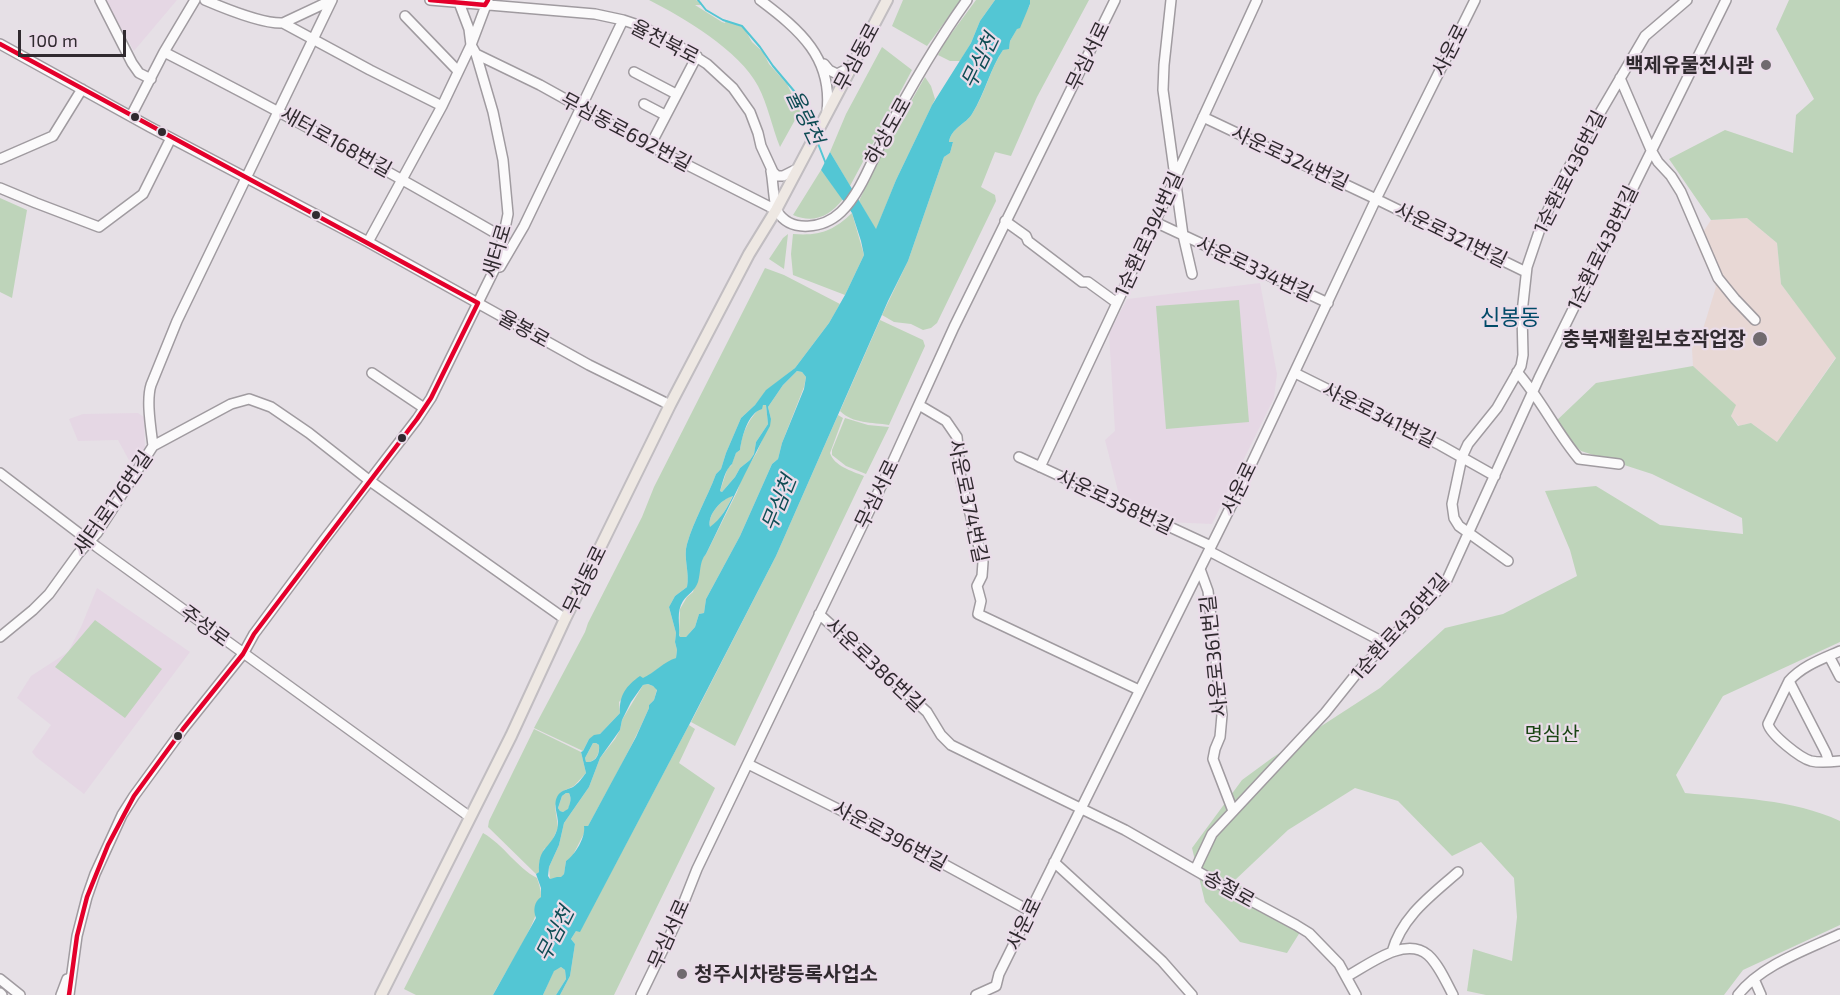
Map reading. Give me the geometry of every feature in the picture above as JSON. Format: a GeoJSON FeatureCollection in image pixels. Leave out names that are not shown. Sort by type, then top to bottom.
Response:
{"type":"FeatureCollection","features":[{"type":"Feature","properties":{"kind":"main road","name":"무심동로"},"geometry":{"type":"LineString","coordinates":[[381,995],[511,736],[565,619],[670,405],[887,0]]}},
{"type":"Feature","properties":{"kind":"street"},"geometry":{"type":"LineString","coordinates":[[100,0],[139,74],[151,79]]}},
{"type":"Feature","properties":{"kind":"street"},"geometry":{"type":"LineString","coordinates":[[131,116],[164,52],[195,0]]}},
{"type":"Feature","properties":{"kind":"street"},"geometry":{"type":"LineString","coordinates":[[206,0],[228,10],[274,23],[283,23],[332,0]]}},
{"type":"Feature","properties":{"kind":"street"},"geometry":{"type":"LineString","coordinates":[[153,446],[150,415],[151,385],[177,321],[332,0]]}},
{"type":"Feature","properties":{"kind":"street","name":"율천북로"},"geometry":{"type":"LineString","coordinates":[[430,0],[487,2],[623,20],[661,36],[697,56],[722,75],[740,98],[754,122],[761,146],[770,165],[776,210]]}},
{"type":"Feature","properties":{"kind":"street"},"geometry":{"type":"LineString","coordinates":[[760,0],[799,32],[830,70],[837,74],[851,67]]}},
{"type":"Feature","properties":{"kind":"street","name":"하상도로"},"geometry":{"type":"LineString","coordinates":[[776,210],[794,226],[807,227],[833,219],[843,210],[856,191],[943,34],[967,0]]}},
{"type":"Feature","properties":{"kind":"street","name":"무심서로"},"geometry":{"type":"LineString","coordinates":[[652,995],[642,993],[674,927],[697,869],[954,327],[1115,0]]}},
{"type":"Feature","properties":{"kind":"street"},"geometry":{"type":"LineString","coordinates":[[1171,0],[1164,64],[1164,90],[1182,236]]}},
{"type":"Feature","properties":{"kind":"street","name":"1순환로394번길"},"geometry":{"type":"LineString","coordinates":[[1040,467],[1257,0]]}},
{"type":"Feature","properties":{"kind":"street","name":"사운로"},"geometry":{"type":"LineString","coordinates":[[976,995],[996,986],[999,974],[1210,549],[1376,199],[1475,0]]}},
{"type":"Feature","properties":{"kind":"street","name":"1순환로436번길"},"geometry":{"type":"LineString","coordinates":[[1468,534],[1459,526],[1452,511],[1456,482],[1462,457],[1468,444],[1497,408],[1521,366],[1522,313],[1526,272],[1534,243],[1578,152],[1645,36],[1687,0]]}},
{"type":"Feature","properties":{"kind":"street","name":"1순환로438번길"},"geometry":{"type":"LineString","coordinates":[[1495,476],[1533,392],[1726,0]]}},
{"type":"Feature","properties":{"kind":"street","name":"새터로"},"geometry":{"type":"LineString","coordinates":[[69,995],[81,920],[93,882],[122,815],[183,729],[243,654],[254,634],[424,408],[498,262],[508,219],[507,184],[500,141],[476,54],[471,45],[469,29],[458,1]]}},
{"type":"Feature","properties":{"kind":"street"},"geometry":{"type":"LineString","coordinates":[[368,242],[442,105],[471,45],[487,2]]}},
{"type":"Feature","properties":{"kind":"street"},"geometry":{"type":"LineString","coordinates":[[405,16],[458,71]]}},
{"type":"Feature","properties":{"kind":"street"},"geometry":{"type":"LineString","coordinates":[[484,292],[524,226],[623,20]]}},
{"type":"Feature","properties":{"kind":"street"},"geometry":{"type":"LineString","coordinates":[[283,23],[370,70],[442,105]]}},
{"type":"Feature","properties":{"kind":"street","name":"율봉로"},"geometry":{"type":"LineString","coordinates":[[0,44],[368,242],[589,365],[670,405]]}},
{"type":"Feature","properties":{"kind":"street","name":"새터로168번길"},"geometry":{"type":"LineString","coordinates":[[164,52],[278,110],[504,238]]}},
{"type":"Feature","properties":{"kind":"street","name":"무심동로692번길"},"geometry":{"type":"LineString","coordinates":[[476,54],[776,210]]}},
{"type":"Feature","properties":{"kind":"street"},"geometry":{"type":"LineString","coordinates":[[650,146],[697,56]]}},
{"type":"Feature","properties":{"kind":"street"},"geometry":{"type":"LineString","coordinates":[[818,58],[828,83],[827,113]]}},
{"type":"Feature","properties":{"kind":"street"},"geometry":{"type":"LineString","coordinates":[[634,72],[676,94]]}},
{"type":"Feature","properties":{"kind":"street"},"geometry":{"type":"LineString","coordinates":[[1620,78],[1651,150],[1681,192],[1718,278],[1755,320]]}},
{"type":"Feature","properties":{"kind":"street"},"geometry":{"type":"LineString","coordinates":[[0,159],[52,136],[82,89]]}},
{"type":"Feature","properties":{"kind":"street"},"geometry":{"type":"LineString","coordinates":[[644,104],[665,115]]}},
{"type":"Feature","properties":{"kind":"street","name":"사운로324번길"},"geometry":{"type":"LineString","coordinates":[[1203,117],[1376,199]]}},
{"type":"Feature","properties":{"kind":"street"},"geometry":{"type":"LineString","coordinates":[[0,188],[99,227],[143,194],[171,138]]}},
{"type":"Feature","properties":{"kind":"street"},"geometry":{"type":"LineString","coordinates":[[770,165],[777,176],[783,176],[797,169]]}},
{"type":"Feature","properties":{"kind":"street","name":"사운로321번길"},"geometry":{"type":"LineString","coordinates":[[1376,199],[1526,272]]}},
{"type":"Feature","properties":{"kind":"street"},"geometry":{"type":"LineString","coordinates":[[508,219],[514,230],[520,230],[524,226]]}},
{"type":"Feature","properties":{"kind":"street"},"geometry":{"type":"LineString","coordinates":[[1005,221],[1082,282],[1088,282],[1117,303]]}},
{"type":"Feature","properties":{"kind":"street","name":"사운로334번길"},"geometry":{"type":"LineString","coordinates":[[1155,222],[1328,303]]}},
{"type":"Feature","properties":{"kind":"street","name":"사운로334번길"},"geometry":{"type":"LineString","coordinates":[[1182,236],[1192,274]]}},
{"type":"Feature","properties":{"kind":"street"},"geometry":{"type":"LineString","coordinates":[[1517,372],[1579,459],[1619,464]]}},
{"type":"Feature","properties":{"kind":"street"},"geometry":{"type":"LineString","coordinates":[[372,373],[424,408]]}},
{"type":"Feature","properties":{"kind":"street","name":"사운로341번길"},"geometry":{"type":"LineString","coordinates":[[1295,373],[1462,457]]}},
{"type":"Feature","properties":{"kind":"street","name":"새터로176번길"},"geometry":{"type":"LineString","coordinates":[[0,637],[49,594],[78,554],[90,542],[153,446],[231,404],[249,399],[271,407],[309,433],[370,481]]}},
{"type":"Feature","properties":{"kind":"street","name":"사운로374번길"},"geometry":{"type":"LineString","coordinates":[[919,405],[946,421],[957,436],[962,480],[983,562],[982,576],[977,586],[981,601],[978,614],[1139,690]]}},
{"type":"Feature","properties":{"kind":"street","name":"사운로358번길"},"geometry":{"type":"LineString","coordinates":[[1019,457],[1210,549],[1385,643]]}},
{"type":"Feature","properties":{"kind":"street"},"geometry":{"type":"LineString","coordinates":[[1462,457],[1495,476]]}},
{"type":"Feature","properties":{"kind":"street","name":"주성로"},"geometry":{"type":"LineString","coordinates":[[0,473],[243,654],[470,817]]}},
{"type":"Feature","properties":{"kind":"street","name":"1순환로436번길"},"geometry":{"type":"LineString","coordinates":[[1195,870],[1212,834],[1325,713],[1357,673],[1446,582],[1495,476]]}},
{"type":"Feature","properties":{"kind":"street"},"geometry":{"type":"LineString","coordinates":[[370,481],[565,619]]}},
{"type":"Feature","properties":{"kind":"street"},"geometry":{"type":"LineString","coordinates":[[1468,534],[1508,561]]}},
{"type":"Feature","properties":{"kind":"street","name":"사운로361번길"},"geometry":{"type":"LineString","coordinates":[[1200,569],[1208,591],[1222,715],[1220,737],[1213,759],[1233,811]]}},
{"type":"Feature","properties":{"kind":"street","name":"사운로386번길"},"geometry":{"type":"LineString","coordinates":[[819,614],[927,712],[940,735],[951,745],[1081,807]]}},
{"type":"Feature","properties":{"kind":"street"},"geometry":{"type":"LineString","coordinates":[[1840,651],[1802,669],[1789,681],[1767,724],[1769,729],[1804,759],[1815,762],[1840,761]]}},
{"type":"Feature","properties":{"kind":"street"},"geometry":{"type":"LineString","coordinates":[[1829,656],[1840,677]]}},
{"type":"Feature","properties":{"kind":"street"},"geometry":{"type":"LineString","coordinates":[[1789,681],[1829,762]]}},
{"type":"Feature","properties":{"kind":"street","name":"사운로396번길"},"geometry":{"type":"LineString","coordinates":[[748,764],[892,836],[1030,911]]}},
{"type":"Feature","properties":{"kind":"street","name":"송절로"},"geometry":{"type":"LineString","coordinates":[[1081,807],[1309,933],[1339,964],[1356,995]]}},
{"type":"Feature","properties":{"kind":"street"},"geometry":{"type":"LineString","coordinates":[[1054,862],[1162,960],[1192,995]]}},
{"type":"Feature","properties":{"kind":"street"},"geometry":{"type":"LineString","coordinates":[[1392,952],[1397,937],[1413,912],[1458,872]]}},
{"type":"Feature","properties":{"kind":"street"},"geometry":{"type":"LineString","coordinates":[[1738,995],[1765,971],[1840,934]]}},
{"type":"Feature","properties":{"kind":"street"},"geometry":{"type":"LineString","coordinates":[[1346,977],[1392,952],[1411,948],[1419,949],[1435,963],[1454,995]]}},
{"type":"Feature","properties":{"kind":"street"},"geometry":{"type":"LineString","coordinates":[[61,995],[72,966]]}},
{"type":"Feature","properties":{"kind":"street"},"geometry":{"type":"LineString","coordinates":[[72,966],[74,995]]}},
{"type":"Feature","properties":{"kind":"street"},"geometry":{"type":"LineString","coordinates":[[0,979],[20,995]]}},
{"type":"Feature","properties":{"kind":"street"},"geometry":{"type":"LineString","coordinates":[[1754,979],[1761,995]]}},
{"type":"Feature","properties":{"kind":"shaded area"},"geometry":{"type":"Polygon","coordinates":[[[105,0],[177,0],[134,51],[105,0]]]}},
{"type":"Feature","properties":{"kind":"shaded area","name":"충북재활원보호작업장"},"geometry":{"type":"Polygon","coordinates":[[[1747,218],[1777,243],[1781,284],[1836,357],[1777,442],[1751,423],[1739,426],[1731,416],[1735,405],[1693,366],[1692,349],[1703,329],[1716,287],[1696,243],[1711,220],[1747,218]]]}},
{"type":"Feature","properties":{"kind":"shaded area"},"geometry":{"type":"Polygon","coordinates":[[[1260,283],[1277,374],[1274,398],[1212,524],[1166,522],[1120,499],[1105,440],[1115,431],[1109,333],[1127,299],[1260,283]]]}},
{"type":"Feature","properties":{"kind":"shaded area"},"geometry":{"type":"Polygon","coordinates":[[[138,413],[144,417],[145,448],[134,466],[118,440],[78,441],[69,419],[83,414],[138,413]]]}},
{"type":"Feature","properties":{"kind":"shaded area"},"geometry":{"type":"Polygon","coordinates":[[[97,588],[190,652],[84,794],[32,752],[51,725],[17,698],[31,676],[68,652],[97,588]]]}},
{"type":"Feature","properties":{"kind":"green space"},"geometry":{"type":"Polygon","coordinates":[[[649,0],[696,0],[702,3],[695,5],[722,22],[725,23],[726,20],[744,28],[752,42],[763,52],[769,64],[787,84],[800,111],[780,147],[761,93],[750,73],[725,48],[709,36],[649,0]]]}},
{"type":"Feature","properties":{"kind":"green space"},"geometry":{"type":"Polygon","coordinates":[[[903,0],[961,0],[927,46],[892,26],[903,0]]]}},
{"type":"Feature","properties":{"kind":"green space"},"geometry":{"type":"Polygon","coordinates":[[[976,0],[995,0],[980,21],[960,61],[950,61],[938,55],[945,42],[976,0]]]}},
{"type":"Feature","properties":{"kind":"green space"},"geometry":{"type":"Polygon","coordinates":[[[1030,0],[1089,0],[1037,97],[1011,156],[995,152],[981,187],[995,195],[996,201],[937,323],[923,330],[911,324],[894,322],[882,315],[908,261],[944,157],[950,153],[953,142],[949,142],[950,137],[969,118],[977,106],[998,57],[1003,50],[1009,48],[1010,41],[1030,5],[1030,0]]]}},
{"type":"Feature","properties":{"kind":"green space","name":"명심산"},"geometry":{"type":"Polygon","coordinates":[[[1789,0],[1840,0],[1840,642],[1723,696],[1676,775],[1685,793],[1784,804],[1840,821],[1840,925],[1743,970],[1724,995],[1486,995],[1467,991],[1473,949],[1512,961],[1517,917],[1514,878],[1481,842],[1452,856],[1398,801],[1355,788],[1288,830],[1234,881],[1302,929],[1287,953],[1240,942],[1205,902],[1192,848],[1242,780],[1380,688],[1445,628],[1503,614],[1577,576],[1570,550],[1545,491],[1596,486],[1660,525],[1743,534],[1742,518],[1652,474],[1581,451],[1553,424],[1596,383],[1693,366],[1736,405],[1731,416],[1738,426],[1751,423],[1777,442],[1836,358],[1781,284],[1777,243],[1747,218],[1711,220],[1669,159],[1725,130],[1793,153],[1796,115],[1814,99],[1776,29],[1789,0]]]}},
{"type":"Feature","properties":{"kind":"green space"},"geometry":{"type":"Polygon","coordinates":[[[882,47],[912,70],[850,186],[830,152],[846,114],[882,47]]]}},
{"type":"Feature","properties":{"kind":"green space"},"geometry":{"type":"Polygon","coordinates":[[[925,77],[935,99],[896,180],[876,230],[859,201],[881,154],[925,77]]]}},
{"type":"Feature","properties":{"kind":"green space"},"geometry":{"type":"Polygon","coordinates":[[[821,170],[843,199],[833,210],[821,217],[808,219],[793,215],[821,170]]]}},
{"type":"Feature","properties":{"kind":"green space"},"geometry":{"type":"Polygon","coordinates":[[[0,198],[27,210],[12,298],[0,292],[0,198]]]}},
{"type":"Feature","properties":{"kind":"green space"},"geometry":{"type":"Polygon","coordinates":[[[852,213],[864,255],[845,295],[793,275],[791,254],[793,234],[825,231],[839,224],[852,213]]]}},
{"type":"Feature","properties":{"kind":"green space"},"geometry":{"type":"Polygon","coordinates":[[[788,234],[784,269],[769,259],[788,234]]]}},
{"type":"Feature","properties":{"kind":"green space"},"geometry":{"type":"Polygon","coordinates":[[[765,268],[784,275],[840,304],[829,323],[795,368],[767,390],[741,418],[687,544],[687,587],[675,596],[669,607],[676,633],[676,658],[646,678],[619,702],[620,713],[600,734],[589,739],[583,751],[534,728],[585,632],[642,517],[654,487],[765,268]]]}},
{"type":"Feature","properties":{"kind":"green space"},"geometry":{"type":"Polygon","coordinates":[[[1239,300],[1249,422],[1166,429],[1156,306],[1239,300]]]}},
{"type":"Feature","properties":{"kind":"green space"},"geometry":{"type":"Polygon","coordinates":[[[880,320],[923,340],[925,346],[889,425],[863,422],[840,411],[880,320]]]}},
{"type":"Feature","properties":{"kind":"green space"},"geometry":{"type":"Polygon","coordinates":[[[797,371],[802,372],[806,377],[804,387],[778,459],[772,464],[740,536],[706,599],[704,613],[699,614],[695,627],[686,637],[680,637],[680,609],[693,592],[702,559],[737,492],[743,475],[757,452],[771,419],[768,407],[783,385],[797,371]]]}},
{"type":"Feature","properties":{"kind":"green space"},"geometry":{"type":"Polygon","coordinates":[[[763,405],[766,405],[768,424],[756,442],[754,454],[722,492],[720,491],[728,467],[731,466],[736,453],[740,450],[747,425],[763,405]]]}},
{"type":"Feature","properties":{"kind":"green space"},"geometry":{"type":"Polygon","coordinates":[[[838,415],[843,418],[830,453],[832,458],[839,465],[864,476],[735,746],[691,722],[776,556],[838,415]]]}},
{"type":"Feature","properties":{"kind":"green space"},"geometry":{"type":"Polygon","coordinates":[[[845,418],[868,425],[889,427],[866,474],[846,466],[832,455],[845,418]]]}},
{"type":"Feature","properties":{"kind":"green space"},"geometry":{"type":"Polygon","coordinates":[[[733,495],[723,513],[710,528],[711,518],[716,508],[733,495]]]}},
{"type":"Feature","properties":{"kind":"green space"},"geometry":{"type":"Polygon","coordinates":[[[95,620],[162,669],[125,718],[55,667],[95,620]]]}},
{"type":"Feature","properties":{"kind":"green space"},"geometry":{"type":"Polygon","coordinates":[[[648,684],[657,689],[654,700],[649,705],[631,746],[572,857],[566,861],[564,874],[561,878],[550,879],[549,867],[559,845],[564,823],[589,787],[600,758],[615,739],[622,720],[643,685],[648,684]]]}},
{"type":"Feature","properties":{"kind":"green space"},"geometry":{"type":"Polygon","coordinates":[[[689,725],[695,729],[679,763],[715,788],[614,995],[560,995],[570,976],[575,944],[571,939],[576,931],[580,931],[689,725]]]}},
{"type":"Feature","properties":{"kind":"green space"},"geometry":{"type":"Polygon","coordinates":[[[534,729],[581,752],[586,773],[574,786],[561,792],[555,806],[558,828],[550,845],[544,849],[539,872],[536,874],[488,827],[534,729]]]}},
{"type":"Feature","properties":{"kind":"green space"},"geometry":{"type":"Polygon","coordinates":[[[593,743],[599,745],[598,755],[592,761],[586,762],[585,758],[593,743]]]}},
{"type":"Feature","properties":{"kind":"green space"},"geometry":{"type":"Polygon","coordinates":[[[569,793],[570,801],[568,810],[563,812],[558,808],[562,796],[569,793]]]}},
{"type":"Feature","properties":{"kind":"green space"},"geometry":{"type":"Polygon","coordinates":[[[483,833],[537,878],[541,896],[539,907],[521,946],[493,995],[416,995],[404,989],[483,833]]]}},
{"type":"Feature","properties":{"kind":"green space"},"geometry":{"type":"Polygon","coordinates":[[[561,967],[565,970],[566,979],[556,995],[543,995],[554,970],[561,967]]]}},
{"type":"Feature","properties":{"kind":"water","name":"무심천"},"geometry":{"type":"Polygon","coordinates":[[[995,0],[1030,0],[1020,28],[1010,41],[1009,49],[1003,50],[998,57],[972,114],[950,137],[949,142],[953,142],[950,153],[944,157],[908,261],[888,301],[776,556],[580,932],[576,931],[571,939],[575,944],[570,976],[560,995],[556,995],[566,979],[565,970],[561,967],[554,971],[543,995],[493,995],[536,918],[535,906],[541,897],[541,888],[536,874],[539,872],[540,857],[557,830],[555,805],[558,795],[573,787],[586,773],[581,752],[589,739],[600,734],[620,713],[622,696],[631,683],[676,658],[676,633],[669,607],[675,596],[687,587],[687,544],[741,418],[766,390],[795,368],[829,323],[864,255],[852,213],[821,170],[830,152],[876,229],[896,180],[932,105],[971,43],[980,21],[995,0]],[[797,371],[783,385],[768,407],[770,426],[702,560],[697,585],[681,605],[680,637],[686,637],[695,627],[699,614],[704,613],[706,599],[740,536],[772,464],[778,459],[782,443],[804,389],[806,377],[802,372],[797,371]],[[763,405],[762,409],[753,415],[746,426],[740,450],[736,453],[724,476],[720,491],[722,492],[754,454],[756,442],[768,424],[766,405],[763,405]],[[733,496],[724,500],[713,513],[710,527],[721,517],[733,496]],[[648,684],[643,685],[631,702],[620,730],[600,758],[589,787],[564,823],[559,845],[549,867],[550,879],[561,877],[564,874],[566,861],[579,845],[584,826],[588,826],[636,737],[657,690],[648,684]],[[593,743],[585,758],[586,762],[595,759],[599,752],[599,745],[593,743]],[[569,793],[562,796],[558,808],[563,812],[568,809],[571,799],[569,793]]]}},
{"type":"Feature","properties":{"kind":"waterway","name":"율량천"},"geometry":{"type":"LineString","coordinates":[[698,0],[706,10],[723,20],[742,26],[800,98],[813,130]]}},
{"type":"Feature","properties":{"kind":"waterway","name":"율량천"},"geometry":{"type":"LineString","coordinates":[[817,141],[826,164]]}},
{"type":"Feature","properties":{"kind":"transit line"},"geometry":{"type":"LineString","coordinates":[[430,0],[485,5],[488,0]]}},
{"type":"Feature","properties":{"kind":"transit line"},"geometry":{"type":"LineString","coordinates":[[0,44],[478,303],[431,398],[417,419],[254,634],[243,654],[183,729],[134,796],[108,845],[87,897],[77,936],[69,995]]}},
{"type":"Feature","properties":{"kind":"place","name":"백제유물전시관"},"geometry":{"type":"Point","coordinates":[1766,65]}},
{"type":"Feature","properties":{"kind":"place","name":"충북재활원보호작업장"},"geometry":{"type":"Point","coordinates":[1760,339]}},
{"type":"Feature","properties":{"kind":"place","name":"청주시차량등록사업소"},"geometry":{"type":"Point","coordinates":[682,974]}},
{"type":"Feature","properties":{"kind":"district","name":"신봉동"},"geometry":{"type":"Point","coordinates":[1510,318]}}]}
